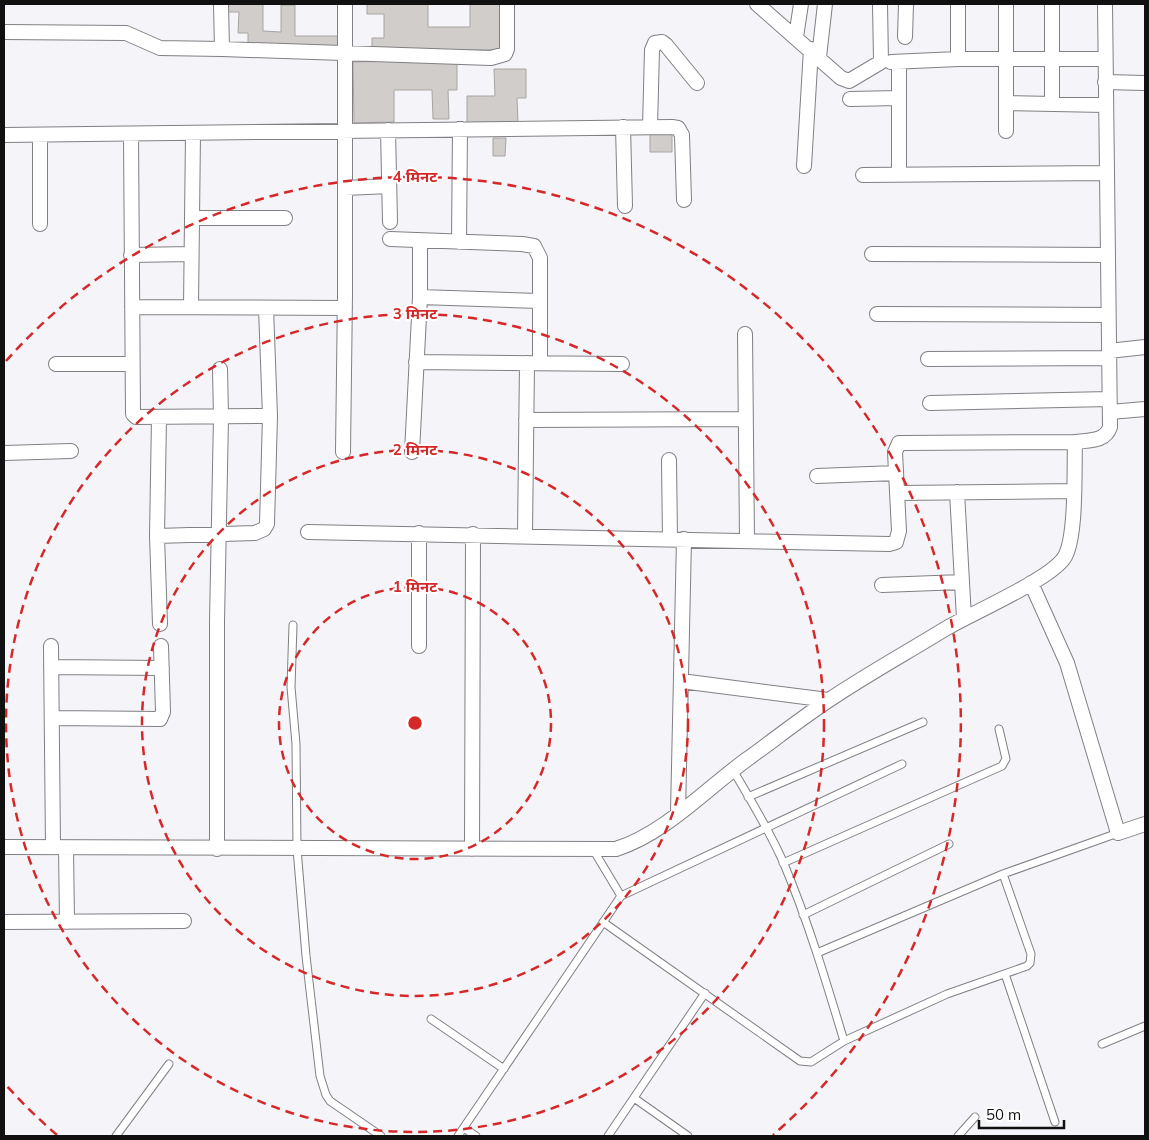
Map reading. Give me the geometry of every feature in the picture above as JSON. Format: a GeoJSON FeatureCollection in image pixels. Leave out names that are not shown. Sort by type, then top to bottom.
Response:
{"type":"FeatureCollection","features":[{"type":"Feature","properties":{"kind":"street"},"geometry":{"type":"LineString","coordinates":[[221,4],[222,49]]}},
{"type":"Feature","properties":{"kind":"street"},"geometry":{"type":"LineString","coordinates":[[343,452],[345,4]]}},
{"type":"Feature","properties":{"kind":"street"},"geometry":{"type":"LineString","coordinates":[[4,32],[126,34],[160,48],[345,54],[500,56],[505,54],[507,49],[507,4]]}},
{"type":"Feature","properties":{"kind":"street"},"geometry":{"type":"LineString","coordinates":[[757,4],[815,53],[841,78],[849,81],[881,62],[1007,58],[1105,59]]}},
{"type":"Feature","properties":{"kind":"street"},"geometry":{"type":"LineString","coordinates":[[796,37],[801,4]]}},
{"type":"Feature","properties":{"kind":"street"},"geometry":{"type":"LineString","coordinates":[[804,166],[815,53],[826,4]]}},
{"type":"Feature","properties":{"kind":"street"},"geometry":{"type":"LineString","coordinates":[[880,4],[881,62]]}},
{"type":"Feature","properties":{"kind":"street"},"geometry":{"type":"LineString","coordinates":[[905,37],[906,4]]}},
{"type":"Feature","properties":{"kind":"street"},"geometry":{"type":"LineString","coordinates":[[958,4],[958,59]]}},
{"type":"Feature","properties":{"kind":"street"},"geometry":{"type":"LineString","coordinates":[[1006,4],[1006,131]]}},
{"type":"Feature","properties":{"kind":"street"},"geometry":{"type":"LineString","coordinates":[[1052,4],[1052,103]]}},
{"type":"Feature","properties":{"kind":"street"},"geometry":{"type":"LineString","coordinates":[[308,532],[747,540],[884,545],[896,542],[900,531],[895,452],[899,443],[1075,442],[1094,440],[1107,435],[1110,427],[1105,4]]}},
{"type":"Feature","properties":{"kind":"street"},"geometry":{"type":"LineString","coordinates":[[650,127],[652,50],[655,43],[662,42],[666,45],[697,83]]}},
{"type":"Feature","properties":{"kind":"street"},"geometry":{"type":"LineString","coordinates":[[899,62],[899,174]]}},
{"type":"Feature","properties":{"kind":"street"},"geometry":{"type":"LineString","coordinates":[[1105,82],[1145,83]]}},
{"type":"Feature","properties":{"kind":"street"},"geometry":{"type":"LineString","coordinates":[[850,99],[899,98]]}},
{"type":"Feature","properties":{"kind":"street"},"geometry":{"type":"LineString","coordinates":[[1006,103],[1105,106]]}},
{"type":"Feature","properties":{"kind":"street"},"geometry":{"type":"LineString","coordinates":[[623,127],[625,206]]}},
{"type":"Feature","properties":{"kind":"street"},"geometry":{"type":"LineString","coordinates":[[4,135],[672,127],[680,130],[684,200]]}},
{"type":"Feature","properties":{"kind":"street"},"geometry":{"type":"LineString","coordinates":[[388,130],[390,222]]}},
{"type":"Feature","properties":{"kind":"street"},"geometry":{"type":"LineString","coordinates":[[459,242],[460,130]]}},
{"type":"Feature","properties":{"kind":"street"},"geometry":{"type":"LineString","coordinates":[[191,307],[190,254],[193,133]]}},
{"type":"Feature","properties":{"kind":"street"},"geometry":{"type":"LineString","coordinates":[[131,134],[133,414],[136,417],[158,418],[270,416]]}},
{"type":"Feature","properties":{"kind":"street"},"geometry":{"type":"LineString","coordinates":[[40,135],[40,224]]}},
{"type":"Feature","properties":{"kind":"street"},"geometry":{"type":"LineString","coordinates":[[864,175],[1106,173]]}},
{"type":"Feature","properties":{"kind":"street"},"geometry":{"type":"LineString","coordinates":[[345,188],[389,186]]}},
{"type":"Feature","properties":{"kind":"street"},"geometry":{"type":"LineString","coordinates":[[192,218],[285,218]]}},
{"type":"Feature","properties":{"kind":"street"},"geometry":{"type":"LineString","coordinates":[[390,239],[522,244],[534,246],[540,258],[534,364],[526,420],[525,536]]}},
{"type":"Feature","properties":{"kind":"street"},"geometry":{"type":"LineString","coordinates":[[412,452],[420,297],[420,241]]}},
{"type":"Feature","properties":{"kind":"street"},"geometry":{"type":"LineString","coordinates":[[132,255],[190,254]]}},
{"type":"Feature","properties":{"kind":"street"},"geometry":{"type":"LineString","coordinates":[[872,254],[1107,255]]}},
{"type":"Feature","properties":{"kind":"street"},"geometry":{"type":"LineString","coordinates":[[420,297],[539,301]]}},
{"type":"Feature","properties":{"kind":"street"},"geometry":{"type":"LineString","coordinates":[[132,307],[345,308]]}},
{"type":"Feature","properties":{"kind":"street"},"geometry":{"type":"LineString","coordinates":[[157,536],[254,533],[264,529],[267,524],[270,416],[266,308]]}},
{"type":"Feature","properties":{"kind":"street"},"geometry":{"type":"LineString","coordinates":[[877,314],[1108,315]]}},
{"type":"Feature","properties":{"kind":"street"},"geometry":{"type":"LineString","coordinates":[[745,334],[747,540]]}},
{"type":"Feature","properties":{"kind":"street"},"geometry":{"type":"LineString","coordinates":[[928,359],[1109,354],[1145,347]]}},
{"type":"Feature","properties":{"kind":"street"},"geometry":{"type":"LineString","coordinates":[[416,362],[622,364]]}},
{"type":"Feature","properties":{"kind":"street"},"geometry":{"type":"LineString","coordinates":[[56,364],[132,364]]}},
{"type":"Feature","properties":{"kind":"street"},"geometry":{"type":"LineString","coordinates":[[217,849],[220,369]]}},
{"type":"Feature","properties":{"kind":"street"},"geometry":{"type":"LineString","coordinates":[[930,403],[1109,406],[1145,409]]}},
{"type":"Feature","properties":{"kind":"street"},"geometry":{"type":"LineString","coordinates":[[158,418],[157,536],[160,624]]}},
{"type":"Feature","properties":{"kind":"street"},"geometry":{"type":"LineString","coordinates":[[526,420],[746,419]]}},
{"type":"Feature","properties":{"kind":"street"},"geometry":{"type":"LineString","coordinates":[[4,847],[594,851],[616,849],[634,844],[650,835],[732,770],[828,700],[964,618],[1031,583],[1057,565],[1064,558],[1071,540],[1075,442]]}},
{"type":"Feature","properties":{"kind":"street"},"geometry":{"type":"LineString","coordinates":[[4,453],[71,451]]}},
{"type":"Feature","properties":{"kind":"street"},"geometry":{"type":"LineString","coordinates":[[669,460],[677,539],[681,681],[678,813]]}},
{"type":"Feature","properties":{"kind":"street"},"geometry":{"type":"LineString","coordinates":[[817,476],[896,473]]}},
{"type":"Feature","properties":{"kind":"street"},"geometry":{"type":"LineString","coordinates":[[898,492],[1073,491]]}},
{"type":"Feature","properties":{"kind":"street"},"geometry":{"type":"LineString","coordinates":[[957,492],[964,618]]}},
{"type":"Feature","properties":{"kind":"street"},"geometry":{"type":"LineString","coordinates":[[419,533],[419,646]]}},
{"type":"Feature","properties":{"kind":"street"},"geometry":{"type":"LineString","coordinates":[[472,849],[473,534]]}},
{"type":"Feature","properties":{"kind":"street"},"geometry":{"type":"LineString","coordinates":[[882,585],[962,582]]}},
{"type":"Feature","properties":{"kind":"street"},"geometry":{"type":"LineString","coordinates":[[1031,583],[1067,663],[1118,833],[1145,824]]}},
{"type":"Feature","properties":{"kind":"street"},"geometry":{"type":"LineString","coordinates":[[51,646],[52,718],[59,847],[67,922]]}},
{"type":"Feature","properties":{"kind":"street"},"geometry":{"type":"LineString","coordinates":[[52,718],[160,719],[163,712],[162,646]]}},
{"type":"Feature","properties":{"kind":"street"},"geometry":{"type":"LineString","coordinates":[[52,667],[162,668]]}},
{"type":"Feature","properties":{"kind":"street"},"geometry":{"type":"LineString","coordinates":[[681,681],[828,700]]}},
{"type":"Feature","properties":{"kind":"street"},"geometry":{"type":"LineString","coordinates":[[4,922],[184,921]]}},
{"type":"Feature","properties":{"kind":"lane"},"geometry":{"type":"LineString","coordinates":[[294,625],[291,687],[296,744],[297,849],[306,956],[322,1086],[326,1095],[335,1106],[370,1133],[381,1136]]}},
{"type":"Feature","properties":{"kind":"lane"},"geometry":{"type":"LineString","coordinates":[[748,797],[923,722]]}},
{"type":"Feature","properties":{"kind":"lane"},"geometry":{"type":"LineString","coordinates":[[783,863],[894,812],[1002,766],[1006,759],[999,729]]}},
{"type":"Feature","properties":{"kind":"lane"},"geometry":{"type":"LineString","coordinates":[[458,1136],[621,896],[902,764]]}},
{"type":"Feature","properties":{"kind":"lane"},"geometry":{"type":"LineString","coordinates":[[732,770],[766,828],[783,863],[817,953],[844,1040]]}},
{"type":"Feature","properties":{"kind":"lane"},"geometry":{"type":"LineString","coordinates":[[817,953],[1003,874],[1118,833]]}},
{"type":"Feature","properties":{"kind":"lane"},"geometry":{"type":"LineString","coordinates":[[803,915],[949,844]]}},
{"type":"Feature","properties":{"kind":"lane"},"geometry":{"type":"LineString","coordinates":[[594,851],[621,896]]}},
{"type":"Feature","properties":{"kind":"lane"},"geometry":{"type":"LineString","coordinates":[[603,922],[804,1063],[819,1058],[844,1040],[947,994],[1027,966],[1032,958],[1003,874]]}},
{"type":"Feature","properties":{"kind":"lane"},"geometry":{"type":"LineString","coordinates":[[1005,974],[1055,1122]]}},
{"type":"Feature","properties":{"kind":"lane"},"geometry":{"type":"LineString","coordinates":[[608,1136],[705,993]]}},
{"type":"Feature","properties":{"kind":"lane"},"geometry":{"type":"LineString","coordinates":[[431,1019],[504,1069]]}},
{"type":"Feature","properties":{"kind":"lane"},"geometry":{"type":"LineString","coordinates":[[1102,1044],[1145,1026]]}},
{"type":"Feature","properties":{"kind":"lane"},"geometry":{"type":"LineString","coordinates":[[116,1136],[169,1064]]}},
{"type":"Feature","properties":{"kind":"lane"},"geometry":{"type":"LineString","coordinates":[[634,1098],[688,1136]]}},
{"type":"Feature","properties":{"kind":"lane"},"geometry":{"type":"LineString","coordinates":[[958,1136],[975,1117]]}},
{"type":"Feature","properties":{"kind":"lane"},"geometry":{"type":"LineString","coordinates":[[464,1128],[476,1136]]}},
{"type":"Feature","properties":{"kind":"building"},"geometry":{"type":"Polygon","coordinates":[[[227,4],[263,4],[263,31],[281,32],[281,5],[295,5],[295,36],[338,36],[338,46],[248,46],[248,33],[238,33],[239,12],[227,12],[227,4]]]}},
{"type":"Feature","properties":{"kind":"building"},"geometry":{"type":"Polygon","coordinates":[[[367,4],[428,4],[428,27],[470,27],[470,4],[504,4],[503,50],[372,49],[372,38],[384,38],[384,14],[367,14],[367,4]]]}},
{"type":"Feature","properties":{"kind":"building"},"geometry":{"type":"Polygon","coordinates":[[[457,60],[457,90],[448,90],[449,119],[433,119],[432,90],[394,90],[394,122],[354,123],[353,62],[457,60]]]}},
{"type":"Feature","properties":{"kind":"building"},"geometry":{"type":"Polygon","coordinates":[[[494,69],[526,69],[526,98],[517,98],[518,123],[467,123],[467,96],[495,96],[494,69]]]}},
{"type":"Feature","properties":{"kind":"building"},"geometry":{"type":"Polygon","coordinates":[[[650,134],[672,134],[672,152],[650,152],[650,134]]]}},
{"type":"Feature","properties":{"kind":"building"},"geometry":{"type":"Polygon","coordinates":[[[493,138],[506,138],[505,156],[493,156],[493,138]]]}}]}
